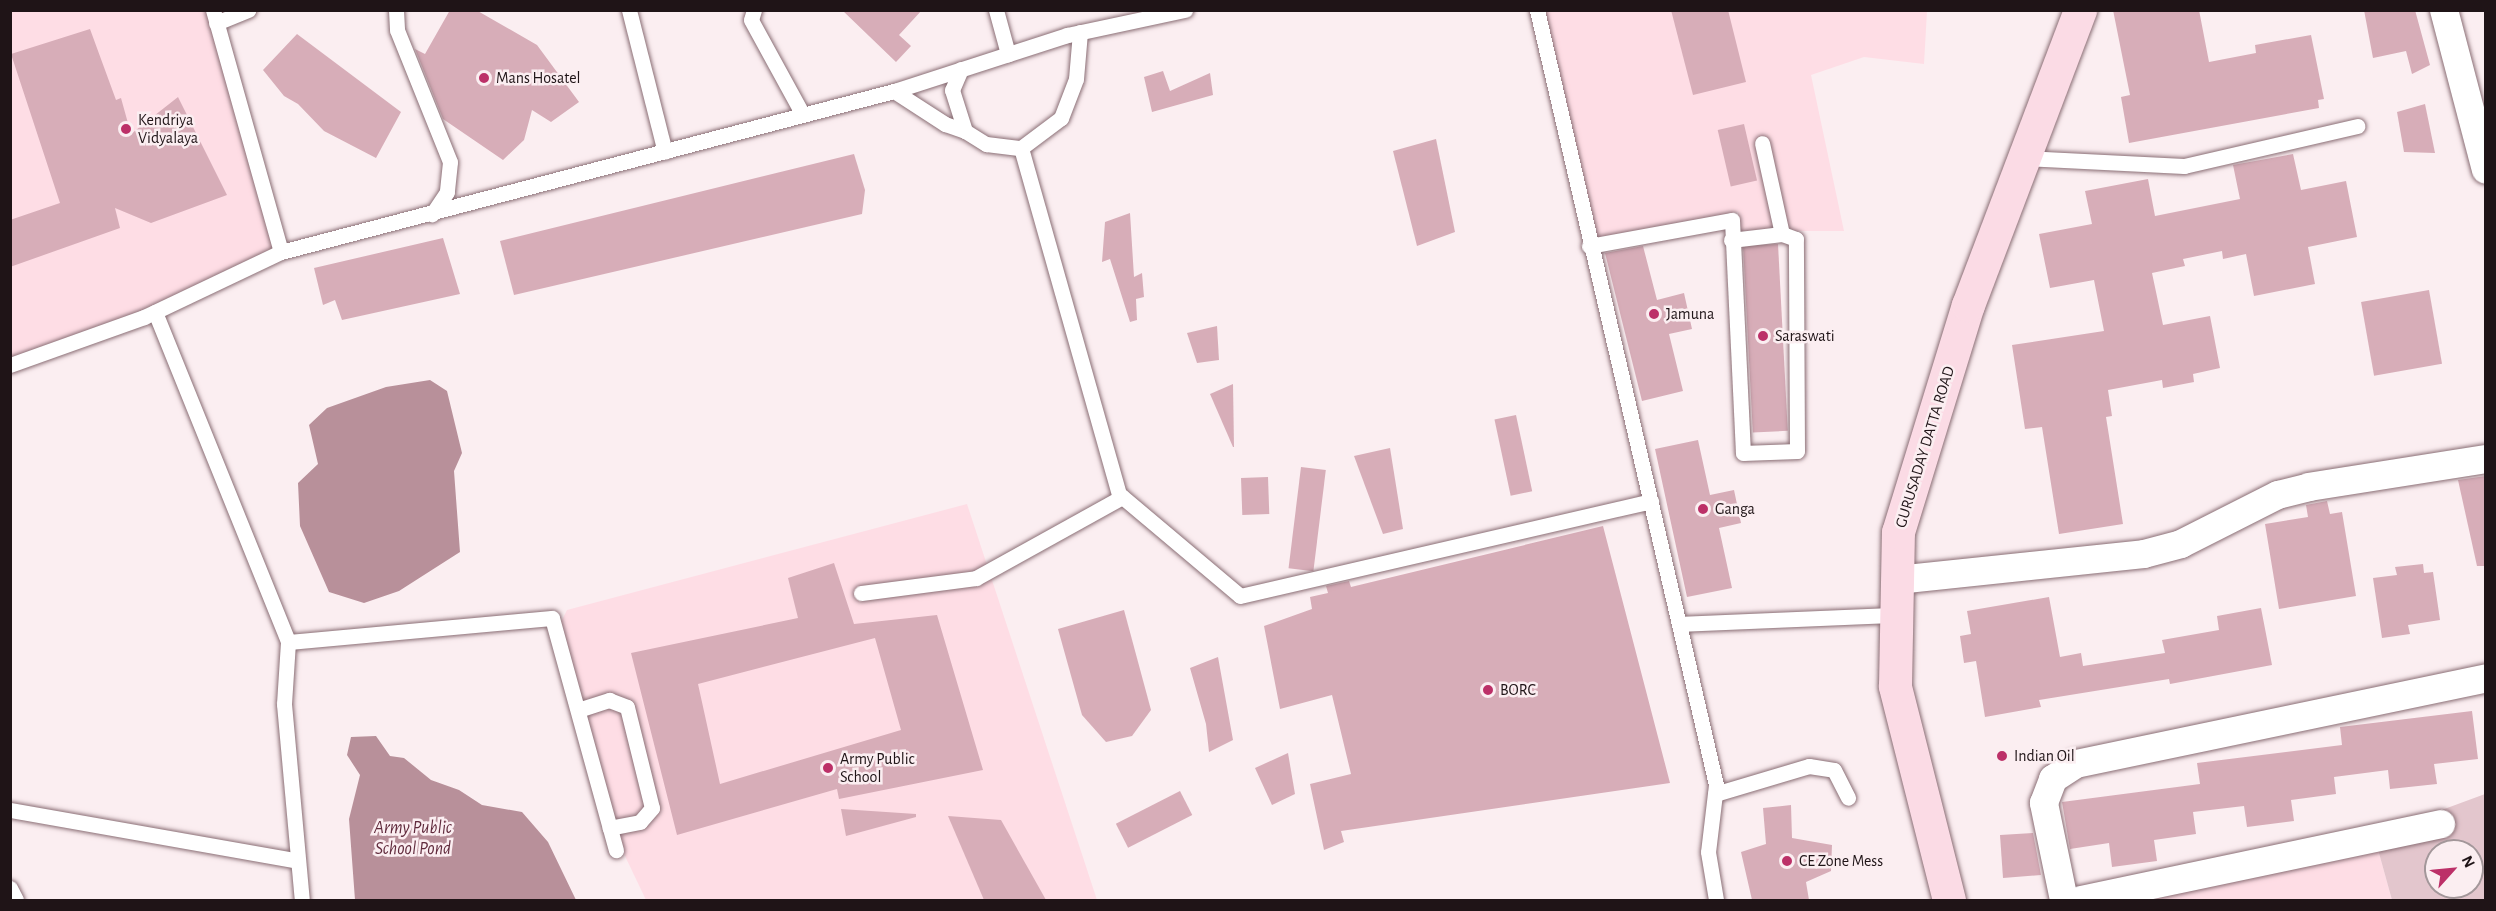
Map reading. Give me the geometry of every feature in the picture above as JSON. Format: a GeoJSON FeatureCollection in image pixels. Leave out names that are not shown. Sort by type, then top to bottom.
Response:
{"type":"FeatureCollection","features":[{"type":"Feature","properties":{"kind":"street","name":"GURUSADAY DATTA ROAD"},"geometry":{"type":"LineString","coordinates":[[1949,900],[1895,686],[1898,532],[1968,305],[2080,10]]}},
{"type":"Feature","properties":{"kind":"street"},"geometry":{"type":"LineString","coordinates":[[2444,10],[2486,170]]}},
{"type":"Feature","properties":{"kind":"street"},"geometry":{"type":"LineString","coordinates":[[1897,580],[2144,554],[2181,544],[2244,510],[2299,490],[2486,459]]}},
{"type":"Feature","properties":{"kind":"street"},"geometry":{"type":"LineString","coordinates":[[2064,900],[2044,803],[2053,779],[2076,764],[2486,678]]}},
{"type":"Feature","properties":{"kind":"street"},"geometry":{"type":"LineString","coordinates":[[2080,900],[2441,824]]}},
{"type":"Feature","properties":{"kind":"lane"},"geometry":{"type":"LineString","coordinates":[[248,10],[214,17],[281,252]]}},
{"type":"Feature","properties":{"kind":"lane"},"geometry":{"type":"LineString","coordinates":[[396,10],[397,30],[450,162],[447,192],[432,214]]}},
{"type":"Feature","properties":{"kind":"lane"},"geometry":{"type":"LineString","coordinates":[[629,10],[665,152]]}},
{"type":"Feature","properties":{"kind":"lane"},"geometry":{"type":"LineString","coordinates":[[754,10],[751,20],[803,115]]}},
{"type":"Feature","properties":{"kind":"lane"},"geometry":{"type":"LineString","coordinates":[[996,10],[1008,54]]}},
{"type":"Feature","properties":{"kind":"lane"},"geometry":{"type":"LineString","coordinates":[[10,365],[155,312],[281,252],[894,92],[1080,32],[1185,10]]}},
{"type":"Feature","properties":{"kind":"lane"},"geometry":{"type":"LineString","coordinates":[[1537,10],[1589,246],[1679,624],[1716,794],[1708,852],[1716,900]]}},
{"type":"Feature","properties":{"kind":"lane"},"geometry":{"type":"LineString","coordinates":[[894,92],[945,124],[965,131],[986,144],[1021,148],[1061,118],[1076,79],[1080,32]]}},
{"type":"Feature","properties":{"kind":"lane"},"geometry":{"type":"LineString","coordinates":[[961,69],[952,90],[965,131]]}},
{"type":"Feature","properties":{"kind":"lane"},"geometry":{"type":"LineString","coordinates":[[2024,158],[2184,166],[2357,126]]}},
{"type":"Feature","properties":{"kind":"lane"},"geometry":{"type":"LineString","coordinates":[[1762,143],[1782,234]]}},
{"type":"Feature","properties":{"kind":"lane"},"geometry":{"type":"LineString","coordinates":[[1021,148],[1122,497],[1240,596],[1650,501]]}},
{"type":"Feature","properties":{"kind":"lane"},"geometry":{"type":"LineString","coordinates":[[1589,246],[1732,220],[1731,240],[1743,453],[1797,451],[1796,239],[1782,234],[1731,240]]}},
{"type":"Feature","properties":{"kind":"lane"},"geometry":{"type":"LineString","coordinates":[[155,312],[288,642],[284,704],[302,900]]}},
{"type":"Feature","properties":{"kind":"lane"},"geometry":{"type":"LineString","coordinates":[[861,593],[976,578],[1122,497]]}},
{"type":"Feature","properties":{"kind":"lane"},"geometry":{"type":"LineString","coordinates":[[1679,624],[1896,615]]}},
{"type":"Feature","properties":{"kind":"lane"},"geometry":{"type":"LineString","coordinates":[[288,642],[552,618],[616,850]]}},
{"type":"Feature","properties":{"kind":"lane"},"geometry":{"type":"LineString","coordinates":[[578,710],[609,700],[627,707],[652,808],[640,822],[610,828]]}},
{"type":"Feature","properties":{"kind":"lane"},"geometry":{"type":"LineString","coordinates":[[1716,794],[1809,766],[1834,770],[1848,798]]}},
{"type":"Feature","properties":{"kind":"lane"},"geometry":{"type":"LineString","coordinates":[[10,810],[298,861]]}},
{"type":"Feature","properties":{"kind":"lane"},"geometry":{"type":"LineString","coordinates":[[10,888],[16,900]]}},
{"type":"Feature","properties":{"kind":"shaded area","name":"Kendriya Vidyalaya"},"geometry":{"type":"Polygon","coordinates":[[[10,11],[207,11],[275,248],[153,309],[11,359],[10,11]]]}},
{"type":"Feature","properties":{"kind":"shaded area"},"geometry":{"type":"Polygon","coordinates":[[[1536,11],[1927,11],[1924,64],[1864,57],[1811,75],[1844,231],[1739,231],[1738,212],[1595,238],[1536,11]]]}},
{"type":"Feature","properties":{"kind":"shaded area","name":"Army Public School"},"geometry":{"type":"Polygon","coordinates":[[[967,504],[1097,900],[646,900],[625,856],[561,622],[567,610],[967,504]]]}},
{"type":"Feature","properties":{"kind":"shaded area"},"geometry":{"type":"Polygon","coordinates":[[[2485,794],[2485,900],[2392,900],[2374,835],[2485,794]]]}},
{"type":"Feature","properties":{"kind":"shaded area"},"geometry":{"type":"Polygon","coordinates":[[[2374,835],[2392,900],[2124,900],[2374,835]]]}},
{"type":"Feature","properties":{"kind":"water"},"geometry":{"type":"Polygon","coordinates":[[[430,380],[447,391],[462,453],[454,471],[460,552],[399,591],[364,603],[329,592],[300,526],[298,483],[318,464],[309,425],[327,408],[386,387],[430,380]]]}},
{"type":"Feature","properties":{"kind":"water","name":"Army Public School Pond"},"geometry":{"type":"Polygon","coordinates":[[[376,736],[390,756],[404,758],[431,780],[459,790],[482,805],[522,812],[548,842],[576,900],[355,900],[349,819],[360,775],[347,755],[351,737],[376,736]]]}},
{"type":"Feature","properties":{"kind":"building","name":"Mans Hosatel"},"geometry":{"type":"Polygon","coordinates":[[[450,10],[476,10],[537,45],[579,102],[551,122],[532,110],[524,140],[503,160],[443,119],[415,49],[425,54],[450,10]]]}},
{"type":"Feature","properties":{"kind":"building"},"geometry":{"type":"Polygon","coordinates":[[[842,10],[922,10],[899,35],[911,46],[896,62],[842,10]]]}},
{"type":"Feature","properties":{"kind":"building"},"geometry":{"type":"Polygon","coordinates":[[[1671,10],[1728,10],[1746,82],[1693,95],[1671,10]]]}},
{"type":"Feature","properties":{"kind":"building"},"geometry":{"type":"Polygon","coordinates":[[[2113,10],[2199,10],[2209,62],[2256,53],[2255,45],[2311,35],[2324,99],[2318,100],[2319,108],[2129,143],[2121,97],[2130,95],[2113,10]]]}},
{"type":"Feature","properties":{"kind":"building"},"geometry":{"type":"Polygon","coordinates":[[[2364,10],[2415,10],[2430,65],[2412,74],[2406,51],[2373,58],[2364,10]]]}},
{"type":"Feature","properties":{"kind":"building"},"geometry":{"type":"Polygon","coordinates":[[[90,29],[116,100],[121,98],[131,134],[178,97],[227,195],[151,223],[115,208],[120,228],[10,267],[10,220],[60,203],[11,54],[90,29]]]}},
{"type":"Feature","properties":{"kind":"building"},"geometry":{"type":"Polygon","coordinates":[[[297,34],[401,112],[376,158],[324,131],[298,104],[284,96],[263,70],[297,34]]]}},
{"type":"Feature","properties":{"kind":"building"},"geometry":{"type":"Polygon","coordinates":[[[1163,71],[1170,91],[1210,73],[1213,95],[1152,112],[1144,77],[1163,71]]]}},
{"type":"Feature","properties":{"kind":"building"},"geometry":{"type":"Polygon","coordinates":[[[2425,104],[2435,153],[2404,152],[2397,112],[2425,104]]]}},
{"type":"Feature","properties":{"kind":"building"},"geometry":{"type":"Polygon","coordinates":[[[1744,124],[1757,181],[1731,187],[1718,130],[1744,124]]]}},
{"type":"Feature","properties":{"kind":"building"},"geometry":{"type":"Polygon","coordinates":[[[1436,139],[1455,232],[1417,246],[1393,151],[1436,139]]]}},
{"type":"Feature","properties":{"kind":"building"},"geometry":{"type":"Polygon","coordinates":[[[854,154],[865,190],[862,214],[514,295],[500,241],[854,154]]]}},
{"type":"Feature","properties":{"kind":"building"},"geometry":{"type":"Polygon","coordinates":[[[2293,154],[2301,190],[2346,181],[2357,237],[2308,247],[2315,284],[2254,296],[2246,254],[2223,259],[2222,251],[2183,259],[2185,266],[2152,273],[2163,325],[2210,316],[2220,368],[2193,374],[2194,382],[2163,388],[2162,380],[2108,390],[2112,416],[2106,417],[2123,524],[2059,534],[2042,427],[2025,429],[2012,345],[2104,331],[2094,280],[2050,288],[2039,234],[2092,224],[2085,191],[2148,179],[2155,216],[2240,199],[2233,165],[2293,154]]]}},
{"type":"Feature","properties":{"kind":"building"},"geometry":{"type":"Polygon","coordinates":[[[1130,213],[1134,277],[1142,273],[1144,297],[1136,299],[1137,320],[1130,322],[1110,259],[1102,262],[1105,222],[1130,213]]]}},
{"type":"Feature","properties":{"kind":"building"},"geometry":{"type":"Polygon","coordinates":[[[443,238],[460,294],[342,320],[335,300],[323,305],[314,268],[443,238]]]}},
{"type":"Feature","properties":{"kind":"building","name":"Saraswati"},"geometry":{"type":"Polygon","coordinates":[[[1778,244],[1788,431],[1753,433],[1743,246],[1778,244]]]}},
{"type":"Feature","properties":{"kind":"building","name":"Jamuna"},"geometry":{"type":"Polygon","coordinates":[[[1643,246],[1657,300],[1684,293],[1692,329],[1669,334],[1683,391],[1642,401],[1605,253],[1643,246]]]}},
{"type":"Feature","properties":{"kind":"building"},"geometry":{"type":"Polygon","coordinates":[[[2429,290],[2442,364],[2374,376],[2361,302],[2429,290]]]}},
{"type":"Feature","properties":{"kind":"building"},"geometry":{"type":"Polygon","coordinates":[[[1217,326],[1219,360],[1197,363],[1187,333],[1217,326]]]}},
{"type":"Feature","properties":{"kind":"building"},"geometry":{"type":"Polygon","coordinates":[[[1233,384],[1234,447],[1210,394],[1233,384]]]}},
{"type":"Feature","properties":{"kind":"building"},"geometry":{"type":"Polygon","coordinates":[[[1516,415],[1532,491],[1511,496],[1494,420],[1516,415]]]}},
{"type":"Feature","properties":{"kind":"building","name":"Ganga"},"geometry":{"type":"Polygon","coordinates":[[[1698,440],[1710,495],[1734,490],[1741,523],[1719,528],[1732,588],[1687,597],[1655,449],[1698,440]]]}},
{"type":"Feature","properties":{"kind":"building"},"geometry":{"type":"Polygon","coordinates":[[[1390,448],[1403,529],[1383,534],[1354,456],[1390,448]]]}},
{"type":"Feature","properties":{"kind":"building"},"geometry":{"type":"Polygon","coordinates":[[[1301,467],[1326,470],[1313,571],[1289,568],[1301,467]]]}},
{"type":"Feature","properties":{"kind":"building"},"geometry":{"type":"Polygon","coordinates":[[[2486,476],[2486,566],[2477,566],[2458,480],[2486,476]]]}},
{"type":"Feature","properties":{"kind":"building"},"geometry":{"type":"Polygon","coordinates":[[[1268,477],[1269,514],[1242,515],[1241,478],[1268,477]]]}},
{"type":"Feature","properties":{"kind":"building"},"geometry":{"type":"Polygon","coordinates":[[[2327,501],[2330,514],[2342,512],[2356,596],[2279,609],[2265,524],[2308,517],[2306,505],[2327,501]]]}},
{"type":"Feature","properties":{"kind":"building","name":"BORC"},"geometry":{"type":"Polygon","coordinates":[[[1603,526],[1670,783],[1341,831],[1344,842],[1324,850],[1310,784],[1351,774],[1332,695],[1280,709],[1264,626],[1312,609],[1310,597],[1328,593],[1326,586],[1349,581],[1351,587],[1603,526]]]}},
{"type":"Feature","properties":{"kind":"building"},"geometry":{"type":"Polygon","coordinates":[[[834,563],[854,624],[937,615],[983,770],[839,799],[837,789],[677,835],[631,653],[798,618],[788,578],[834,563]],[[875,638],[698,684],[720,784],[901,730],[875,638]]]}},
{"type":"Feature","properties":{"kind":"building"},"geometry":{"type":"Polygon","coordinates":[[[2423,564],[2424,573],[2433,572],[2440,620],[2408,625],[2410,634],[2382,638],[2373,578],[2397,575],[2395,567],[2423,564]]]}},
{"type":"Feature","properties":{"kind":"building"},"geometry":{"type":"Polygon","coordinates":[[[2049,597],[2060,657],[2081,653],[2083,666],[2165,653],[2162,640],[2219,630],[2217,616],[2261,608],[2272,665],[2170,684],[2169,679],[2039,700],[2041,707],[1985,717],[1976,661],[1964,663],[1960,636],[1971,634],[1967,611],[2049,597]]]}},
{"type":"Feature","properties":{"kind":"building"},"geometry":{"type":"Polygon","coordinates":[[[1124,610],[1151,710],[1132,736],[1106,742],[1082,715],[1058,629],[1124,610]]]}},
{"type":"Feature","properties":{"kind":"building"},"geometry":{"type":"Polygon","coordinates":[[[1218,657],[1233,740],[1209,752],[1206,724],[1190,668],[1218,657]]]}},
{"type":"Feature","properties":{"kind":"building"},"geometry":{"type":"Polygon","coordinates":[[[2472,711],[2478,759],[2434,764],[2437,784],[2390,789],[2388,770],[2334,777],[2336,794],[2291,800],[2294,821],[2247,827],[2244,806],[2193,812],[2196,834],[2154,840],[2157,861],[2112,867],[2109,843],[2070,849],[2062,802],[2200,784],[2197,763],[2342,745],[2340,727],[2472,711]]]}},
{"type":"Feature","properties":{"kind":"building"},"geometry":{"type":"Polygon","coordinates":[[[1288,753],[1295,794],[1272,805],[1255,768],[1288,753]]]}},
{"type":"Feature","properties":{"kind":"building"},"geometry":{"type":"Polygon","coordinates":[[[1180,791],[1192,815],[1128,848],[1116,824],[1180,791]]]}},
{"type":"Feature","properties":{"kind":"building","name":"CE Zone Mess"},"geometry":{"type":"Polygon","coordinates":[[[1791,805],[1792,838],[1832,845],[1831,871],[1806,882],[1809,900],[1752,900],[1741,852],[1766,844],[1763,808],[1791,805]]]}},
{"type":"Feature","properties":{"kind":"building"},"geometry":{"type":"Polygon","coordinates":[[[841,809],[916,814],[916,817],[846,836],[841,809]]]}},
{"type":"Feature","properties":{"kind":"building"},"geometry":{"type":"Polygon","coordinates":[[[948,816],[1001,820],[1046,900],[984,900],[948,816]]]}},
{"type":"Feature","properties":{"kind":"building"},"geometry":{"type":"Polygon","coordinates":[[[2033,833],[2041,875],[2003,878],[2000,835],[2033,833]]]}},
{"type":"Feature","properties":{"kind":"place","name":"Mans Hosatel"},"geometry":{"type":"Point","coordinates":[484,78]}},
{"type":"Feature","properties":{"kind":"place","name":"Kendriya Vidyalaya"},"geometry":{"type":"Point","coordinates":[126,129]}},
{"type":"Feature","properties":{"kind":"place","name":"Jamuna"},"geometry":{"type":"Point","coordinates":[1654,314]}},
{"type":"Feature","properties":{"kind":"place","name":"Saraswati"},"geometry":{"type":"Point","coordinates":[1763,336]}},
{"type":"Feature","properties":{"kind":"place","name":"Ganga"},"geometry":{"type":"Point","coordinates":[1703,509]}},
{"type":"Feature","properties":{"kind":"place","name":"BORC"},"geometry":{"type":"Point","coordinates":[1488,690]}},
{"type":"Feature","properties":{"kind":"place","name":"Indian Oil"},"geometry":{"type":"Point","coordinates":[2002,756]}},
{"type":"Feature","properties":{"kind":"place","name":"Army Public School"},"geometry":{"type":"Point","coordinates":[828,768]}},
{"type":"Feature","properties":{"kind":"place","name":"CE Zone Mess"},"geometry":{"type":"Point","coordinates":[1787,861]}}]}
